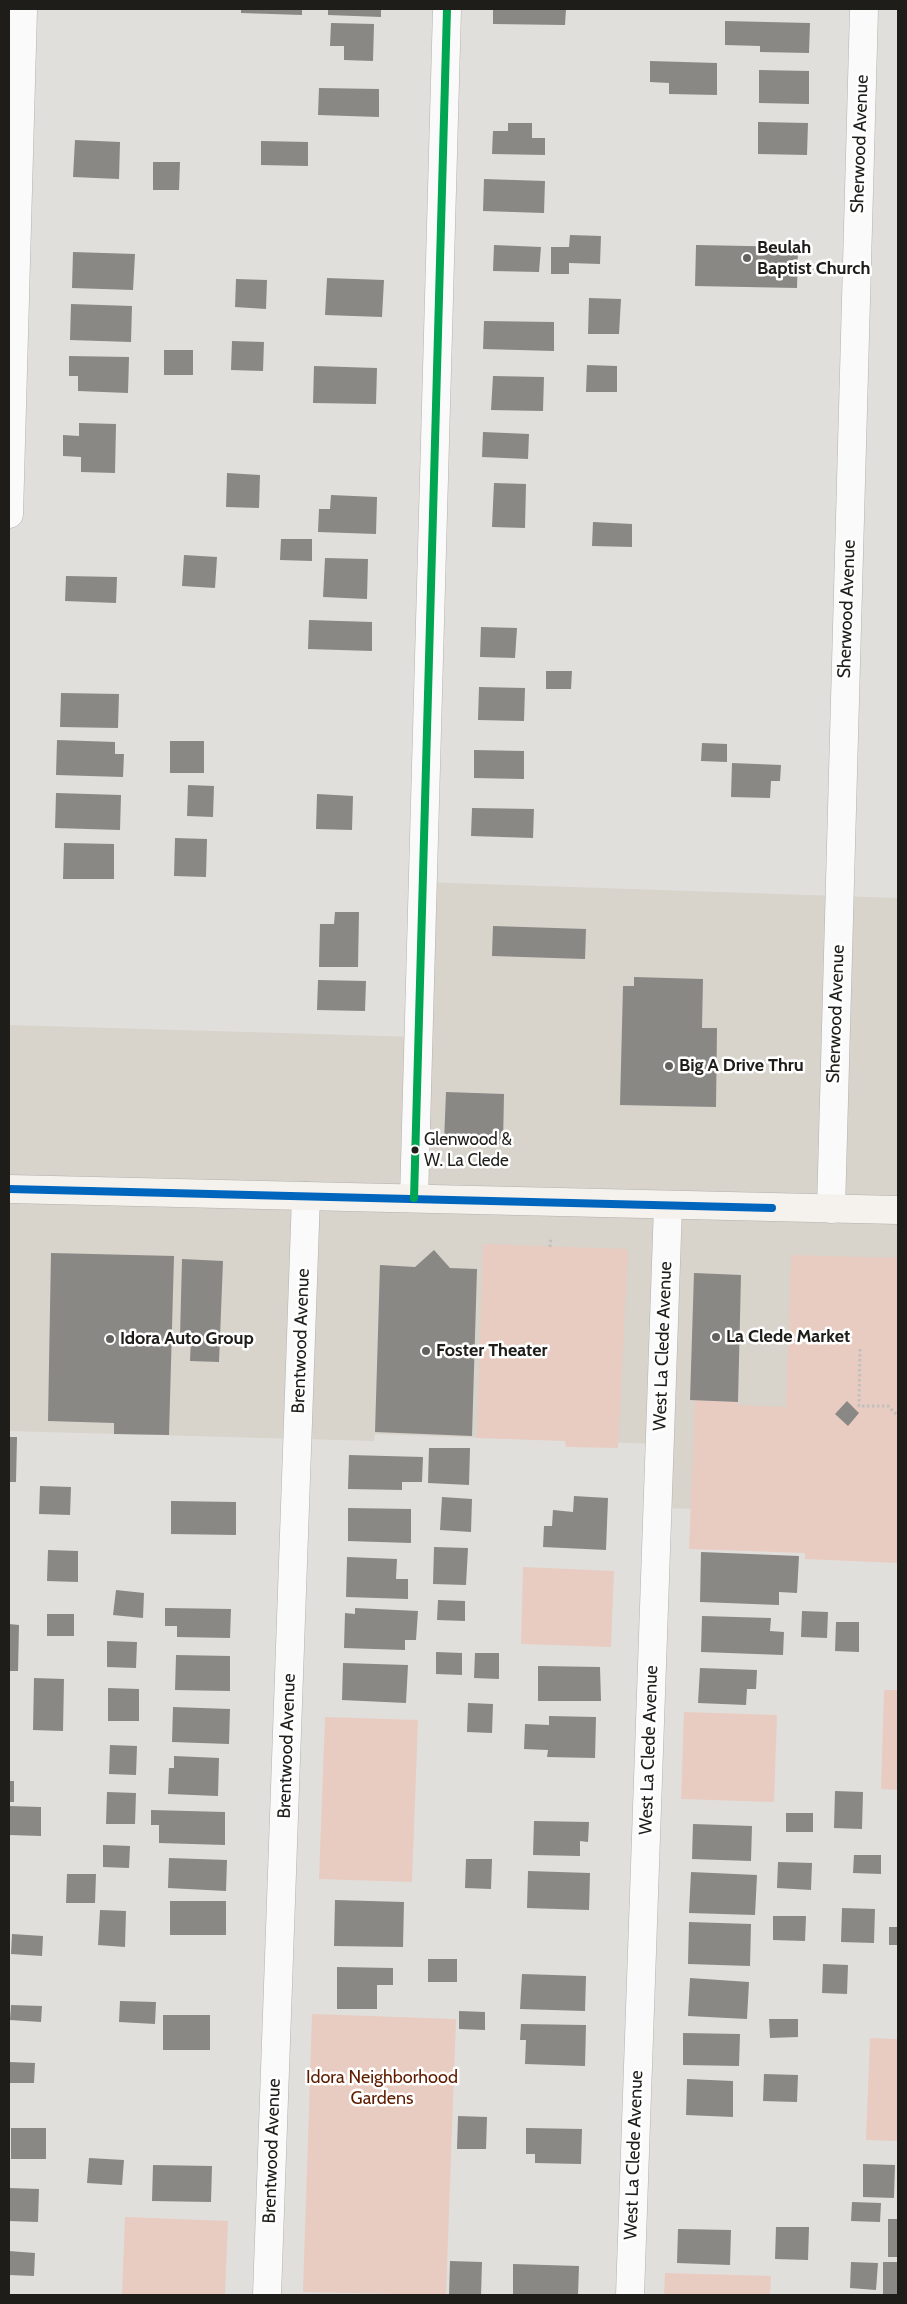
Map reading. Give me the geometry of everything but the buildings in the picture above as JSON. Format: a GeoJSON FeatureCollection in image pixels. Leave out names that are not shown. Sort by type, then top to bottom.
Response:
{"type":"FeatureCollection","features":[{"type":"Feature","properties":{"kind":"main road"},"geometry":{"type":"LineString","coordinates":[[9,1188],[668,1206],[898,1210]]}},
{"type":"Feature","properties":{"kind":"street"},"geometry":{"type":"LineString","coordinates":[[9,514],[23,9]]}},
{"type":"Feature","properties":{"kind":"street"},"geometry":{"type":"LineString","coordinates":[[414,1198],[447,9]]}},
{"type":"Feature","properties":{"kind":"street","name":"Sherwood Avenue"},"geometry":{"type":"LineString","coordinates":[[831,1209],[864,9]]}},
{"type":"Feature","properties":{"kind":"street","name":"Brentwood Avenue"},"geometry":{"type":"LineString","coordinates":[[267,2295],[306,1196]]}},
{"type":"Feature","properties":{"kind":"street","name":"West La Clede Avenue"},"geometry":{"type":"LineString","coordinates":[[630,2295],[668,1206]]}},
{"type":"Feature","properties":{"kind":"path"},"geometry":{"type":"LineString","coordinates":[[797,268],[821,269]]}},
{"type":"Feature","properties":{"kind":"path"},"geometry":{"type":"LineString","coordinates":[[550,1247],[551,1237]]}},
{"type":"Feature","properties":{"kind":"path"},"geometry":{"type":"LineString","coordinates":[[860,1350],[859,1406],[888,1406],[898,1416]]}},
{"type":"Feature","properties":{"kind":"shaded area"},"geometry":{"type":"Polygon","coordinates":[[[423,882],[898,898],[898,1514],[657,1508],[659,1444],[375,1434],[374,1441],[9,1431],[9,1025],[418,1037],[423,882]]]}},
{"type":"Feature","properties":{"kind":"green space"},"geometry":{"type":"Polygon","coordinates":[[[483,1244],[628,1249],[618,1448],[566,1447],[565,1441],[477,1438],[483,1244]]]}},
{"type":"Feature","properties":{"kind":"green space"},"geometry":{"type":"Polygon","coordinates":[[[791,1255],[898,1258],[898,1563],[805,1559],[805,1553],[689,1549],[695,1400],[738,1402],[738,1405],[786,1407],[791,1255]]]}},
{"type":"Feature","properties":{"kind":"green space"},"geometry":{"type":"Polygon","coordinates":[[[523,1567],[614,1571],[611,1647],[521,1644],[523,1567]]]}},
{"type":"Feature","properties":{"kind":"green space"},"geometry":{"type":"Polygon","coordinates":[[[884,1690],[898,1690],[898,1790],[881,1789],[884,1690]]]}},
{"type":"Feature","properties":{"kind":"green space"},"geometry":{"type":"Polygon","coordinates":[[[684,1712],[777,1715],[774,1802],[681,1799],[684,1712]]]}},
{"type":"Feature","properties":{"kind":"green space"},"geometry":{"type":"Polygon","coordinates":[[[325,1717],[418,1720],[412,1882],[319,1879],[325,1717]]]}},
{"type":"Feature","properties":{"kind":"green space","name":"Idora Neighborhood Gardens"},"geometry":{"type":"Polygon","coordinates":[[[312,2014],[456,2019],[446,2295],[303,2292],[312,2014]]]}},
{"type":"Feature","properties":{"kind":"green space"},"geometry":{"type":"Polygon","coordinates":[[[870,2038],[898,2039],[898,2141],[866,2140],[870,2038]]]}},
{"type":"Feature","properties":{"kind":"green space"},"geometry":{"type":"Polygon","coordinates":[[[125,2217],[228,2221],[225,2295],[122,2295],[125,2217]]]}},
{"type":"Feature","properties":{"kind":"green space"},"geometry":{"type":"Polygon","coordinates":[[[665,2273],[771,2276],[770,2295],[664,2295],[665,2273]]]}},
{"type":"Feature","properties":{"kind":"transit line"},"geometry":{"type":"LineString","coordinates":[[414,1198],[447,9]]}},
{"type":"Feature","properties":{"kind":"transit line"},"geometry":{"type":"LineString","coordinates":[[9,1189],[772,1208]]}},
{"type":"Feature","properties":{"kind":"place","name":"Beulah Baptist Church"},"geometry":{"type":"Point","coordinates":[747,258]}},
{"type":"Feature","properties":{"kind":"place","name":"Big A Drive Thru"},"geometry":{"type":"Point","coordinates":[669,1066]}},
{"type":"Feature","properties":{"kind":"place","name":"Glenwood & W. La Clede"},"geometry":{"type":"Point","coordinates":[415,1150]}},
{"type":"Feature","properties":{"kind":"place","name":"La Clede Market"},"geometry":{"type":"Point","coordinates":[716,1337]}},
{"type":"Feature","properties":{"kind":"place","name":"Idora Auto Group"},"geometry":{"type":"Point","coordinates":[110,1339]}},
{"type":"Feature","properties":{"kind":"place","name":"Foster Theater"},"geometry":{"type":"Point","coordinates":[426,1351]}}]}
